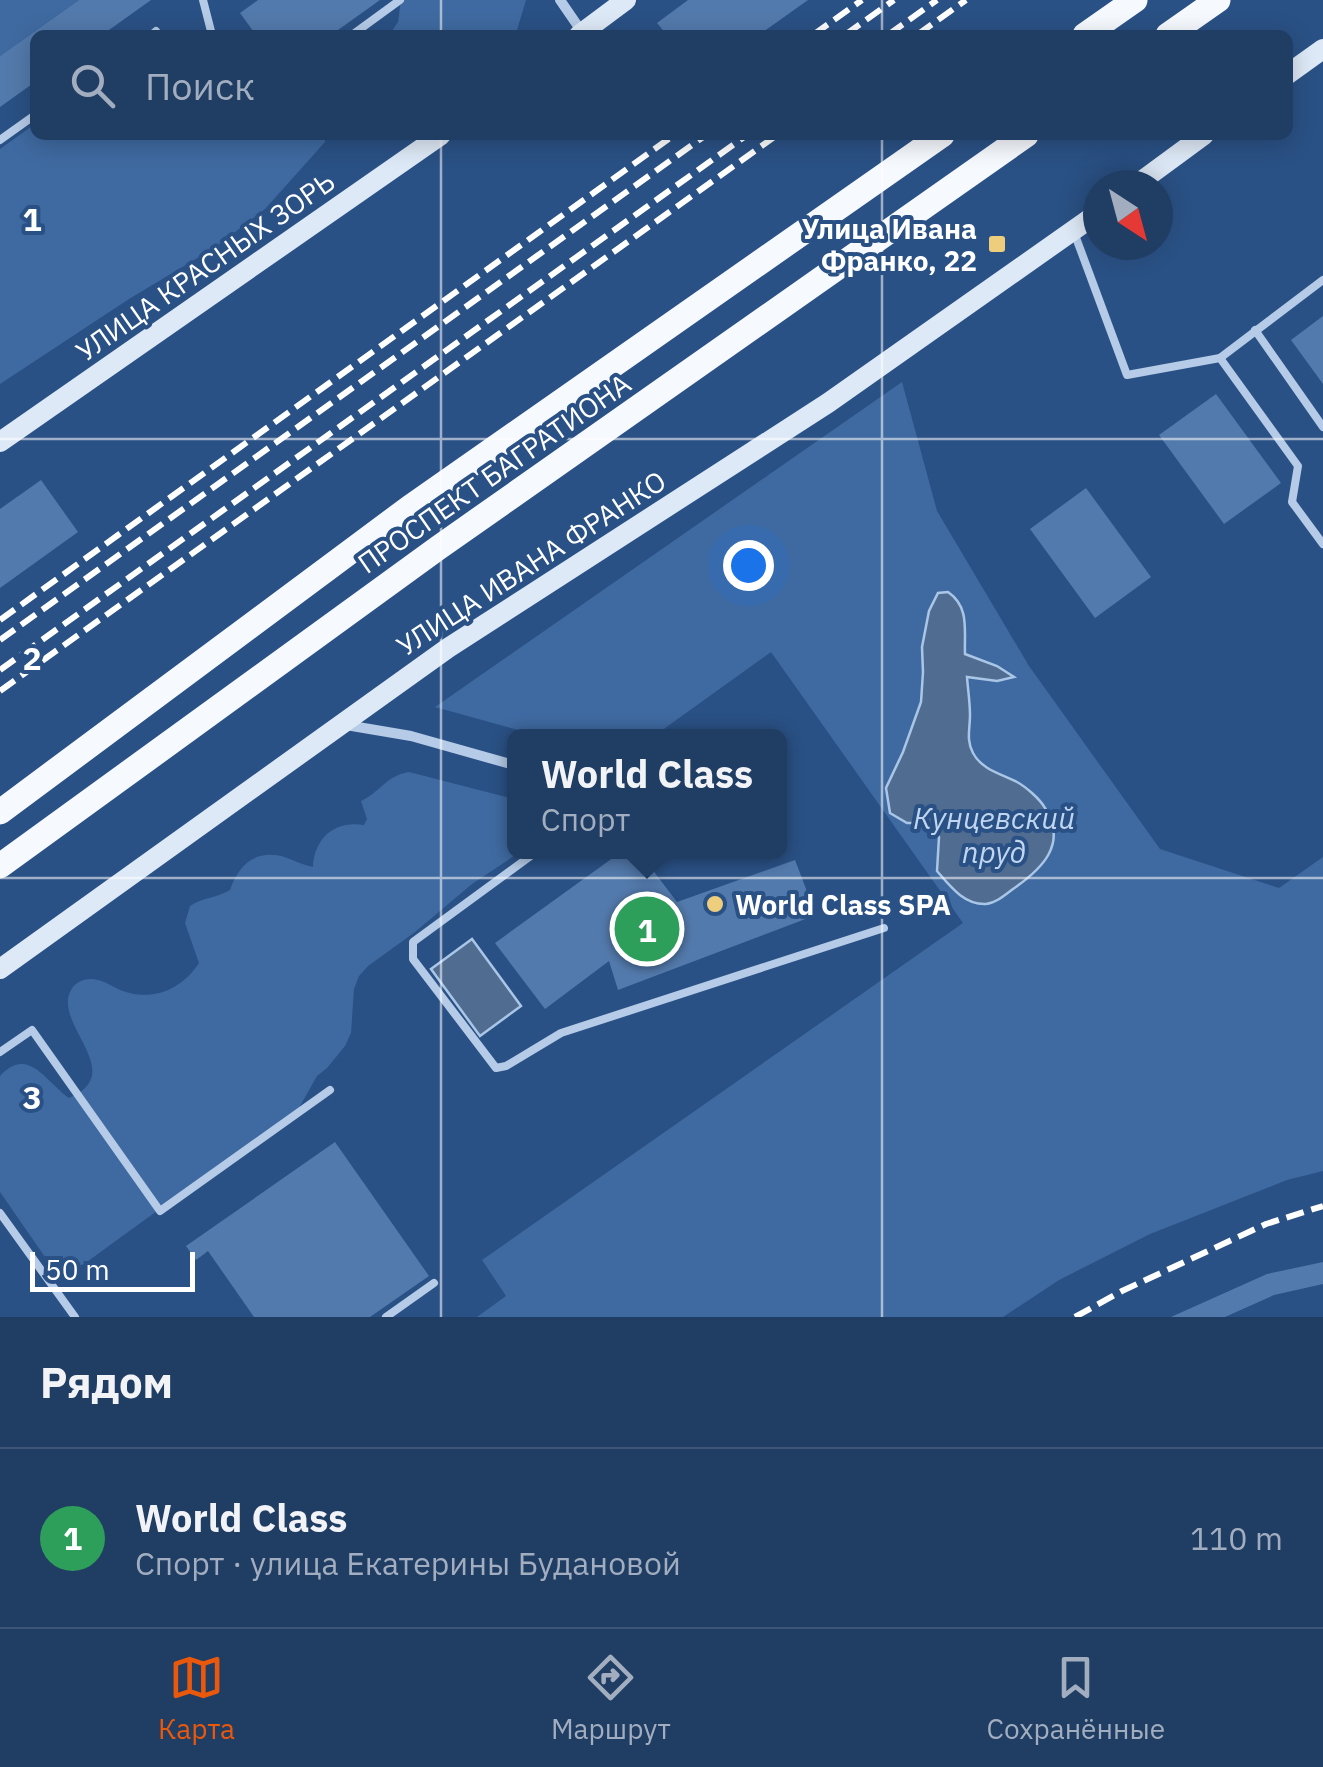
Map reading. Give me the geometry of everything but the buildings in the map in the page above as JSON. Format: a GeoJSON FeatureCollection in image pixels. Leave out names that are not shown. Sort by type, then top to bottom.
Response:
{"type":"FeatureCollection","features":[{"type":"Feature","properties":{"kind":"main road"},"geometry":{"type":"LineString","coordinates":[[1092,30],[1135,0]]}},
{"type":"Feature","properties":{"kind":"main road"},"geometry":{"type":"LineString","coordinates":[[1175,30],[1218,0]]}},
{"type":"Feature","properties":{"kind":"main road","name":"ПРОСПЕКТ БАГРАТИОНА"},"geometry":{"type":"LineString","coordinates":[[0,812],[409,508],[935,140]]}},
{"type":"Feature","properties":{"kind":"main road","name":"ПРОСПЕКТ БАГРАТИОНА"},"geometry":{"type":"LineString","coordinates":[[0,866],[438,548],[1019,140]]}},
{"type":"Feature","properties":{"kind":"street"},"geometry":{"type":"LineString","coordinates":[[560,0],[579,30]]}},
{"type":"Feature","properties":{"kind":"street"},"geometry":{"type":"LineString","coordinates":[[586,30],[626,0]]}},
{"type":"Feature","properties":{"kind":"street"},"geometry":{"type":"LineString","coordinates":[[1293,70],[1323,49]]}},
{"type":"Feature","properties":{"kind":"street","name":"УЛИЦА КРАСНЫХ ЗОРЬ"},"geometry":{"type":"LineString","coordinates":[[0,442],[433,140]]}},
{"type":"Feature","properties":{"kind":"street"},"geometry":{"type":"LineString","coordinates":[[1156,170],[1197,140]]}},
{"type":"Feature","properties":{"kind":"street","name":"УЛИЦА ИВАНА ФРАНКО"},"geometry":{"type":"LineString","coordinates":[[0,970],[448,648],[828,403],[1083,224]]}},
{"type":"Feature","properties":{"kind":"street"},"geometry":{"type":"LineString","coordinates":[[340,724],[411,736],[507,763]]}},
{"type":"Feature","properties":{"kind":"lane"},"geometry":{"type":"LineString","coordinates":[[203,0],[211,30]]}},
{"type":"Feature","properties":{"kind":"lane"},"geometry":{"type":"LineString","coordinates":[[359,30],[400,0]]}},
{"type":"Feature","properties":{"kind":"lane"},"geometry":{"type":"LineString","coordinates":[[0,140],[30,119]]}},
{"type":"Feature","properties":{"kind":"lane"},"geometry":{"type":"LineString","coordinates":[[1074,230],[1126,375],[1220,358],[1323,280]]}},
{"type":"Feature","properties":{"kind":"lane"},"geometry":{"type":"LineString","coordinates":[[1254,330],[1323,427]]}},
{"type":"Feature","properties":{"kind":"lane"},"geometry":{"type":"LineString","coordinates":[[1220,358],[1298,466],[1292,502],[1323,544]]}},
{"type":"Feature","properties":{"kind":"lane"},"geometry":{"type":"LineString","coordinates":[[526,859],[413,942],[413,959],[496,1068],[506,1066],[561,1032],[884,928]]}},
{"type":"Feature","properties":{"kind":"lane"},"geometry":{"type":"LineString","coordinates":[[0,1052],[32,1030],[160,1211],[330,1090]]}},
{"type":"Feature","properties":{"kind":"lane"},"geometry":{"type":"LineString","coordinates":[[0,1213],[76,1317]]}},
{"type":"Feature","properties":{"kind":"lane"},"geometry":{"type":"LineString","coordinates":[[386,1317],[434,1283]]}},
{"type":"Feature","properties":{"kind":"shaded area"},"geometry":{"type":"Polygon","coordinates":[[[0,0],[79,0],[37,30],[30,30],[30,35],[0,56],[0,0]]]}},
{"type":"Feature","properties":{"kind":"shaded area"},"geometry":{"type":"Polygon","coordinates":[[[401,0],[526,0],[517,30],[392,30],[398,22],[401,0]]]}},
{"type":"Feature","properties":{"kind":"shaded area"},"geometry":{"type":"Polygon","coordinates":[[[30,128],[30,140],[325,140],[265,209],[214,248],[0,384],[0,149],[30,128]]]}},
{"type":"Feature","properties":{"kind":"shaded area"},"geometry":{"type":"Polygon","coordinates":[[[902,382],[937,511],[1029,666],[1160,849],[1279,888],[1323,857],[1323,1171],[1287,1180],[1150,1234],[1059,1280],[1003,1317],[477,1317],[506,1296],[482,1260],[963,923],[771,652],[664,729],[515,729],[435,707],[902,382]]]}},
{"type":"Feature","properties":{"kind":"shaded area"},"geometry":{"type":"Polygon","coordinates":[[[409,772],[507,797],[510,859],[472,884],[359,976],[354,989],[351,1033],[345,1046],[317,1076],[296,1113],[84,1264],[70,1269],[45,1257],[0,1192],[0,1076],[10,1067],[28,1065],[69,1098],[86,1088],[92,1075],[91,1062],[68,1003],[76,984],[94,979],[126,992],[147,995],[177,986],[199,963],[185,923],[190,906],[230,890],[243,867],[263,855],[281,856],[313,867],[317,848],[328,833],[344,825],[364,825],[367,819],[361,801],[394,777],[409,772]]]}},
{"type":"Feature","properties":{"kind":"water","name":"Кунцевский пруд"},"geometry":{"type":"Polygon","coordinates":[[[948,592],[963,612],[965,654],[1014,677],[997,681],[967,677],[971,748],[982,764],[1021,784],[1036,797],[1045,808],[1054,833],[1053,844],[1042,864],[1000,898],[986,904],[964,898],[942,877],[937,871],[939,837],[926,823],[907,823],[890,813],[886,788],[921,702],[922,647],[929,611],[938,593],[948,592]]]}},
{"type":"Feature","properties":{"kind":"water"},"geometry":{"type":"Polygon","coordinates":[[[472,939],[521,1006],[480,1036],[431,969],[472,939]]]}},
{"type":"Feature","properties":{"kind":"railway"},"geometry":{"type":"LineString","coordinates":[[820,30],[862,0]]}},
{"type":"Feature","properties":{"kind":"railway"},"geometry":{"type":"LineString","coordinates":[[852,30],[894,0]]}},
{"type":"Feature","properties":{"kind":"railway"},"geometry":{"type":"LineString","coordinates":[[895,30],[937,0]]}},
{"type":"Feature","properties":{"kind":"railway"},"geometry":{"type":"LineString","coordinates":[[924,30],[966,0]]}},
{"type":"Feature","properties":{"kind":"railway"},"geometry":{"type":"LineString","coordinates":[[0,620],[667,140]]}},
{"type":"Feature","properties":{"kind":"railway"},"geometry":{"type":"LineString","coordinates":[[0,640],[699,140]]}},
{"type":"Feature","properties":{"kind":"railway"},"geometry":{"type":"LineString","coordinates":[[0,670],[740,140]]}},
{"type":"Feature","properties":{"kind":"railway"},"geometry":{"type":"LineString","coordinates":[[0,691],[770,140]]}},
{"type":"Feature","properties":{"kind":"railway"},"geometry":{"type":"LineString","coordinates":[[1075,1317],[1266,1224],[1323,1206]]}},
{"type":"Feature","properties":{"kind":"place","name":"Улица Ивана Франко, 22"},"geometry":{"type":"Point","coordinates":[997,244]}},
{"type":"Feature","properties":{"kind":"place","name":"World Class SPA"},"geometry":{"type":"Point","coordinates":[715,904]}},
{"type":"Feature","properties":{"kind":"place","name":"World Class"},"geometry":{"type":"Point","coordinates":[647,929]}}]}
